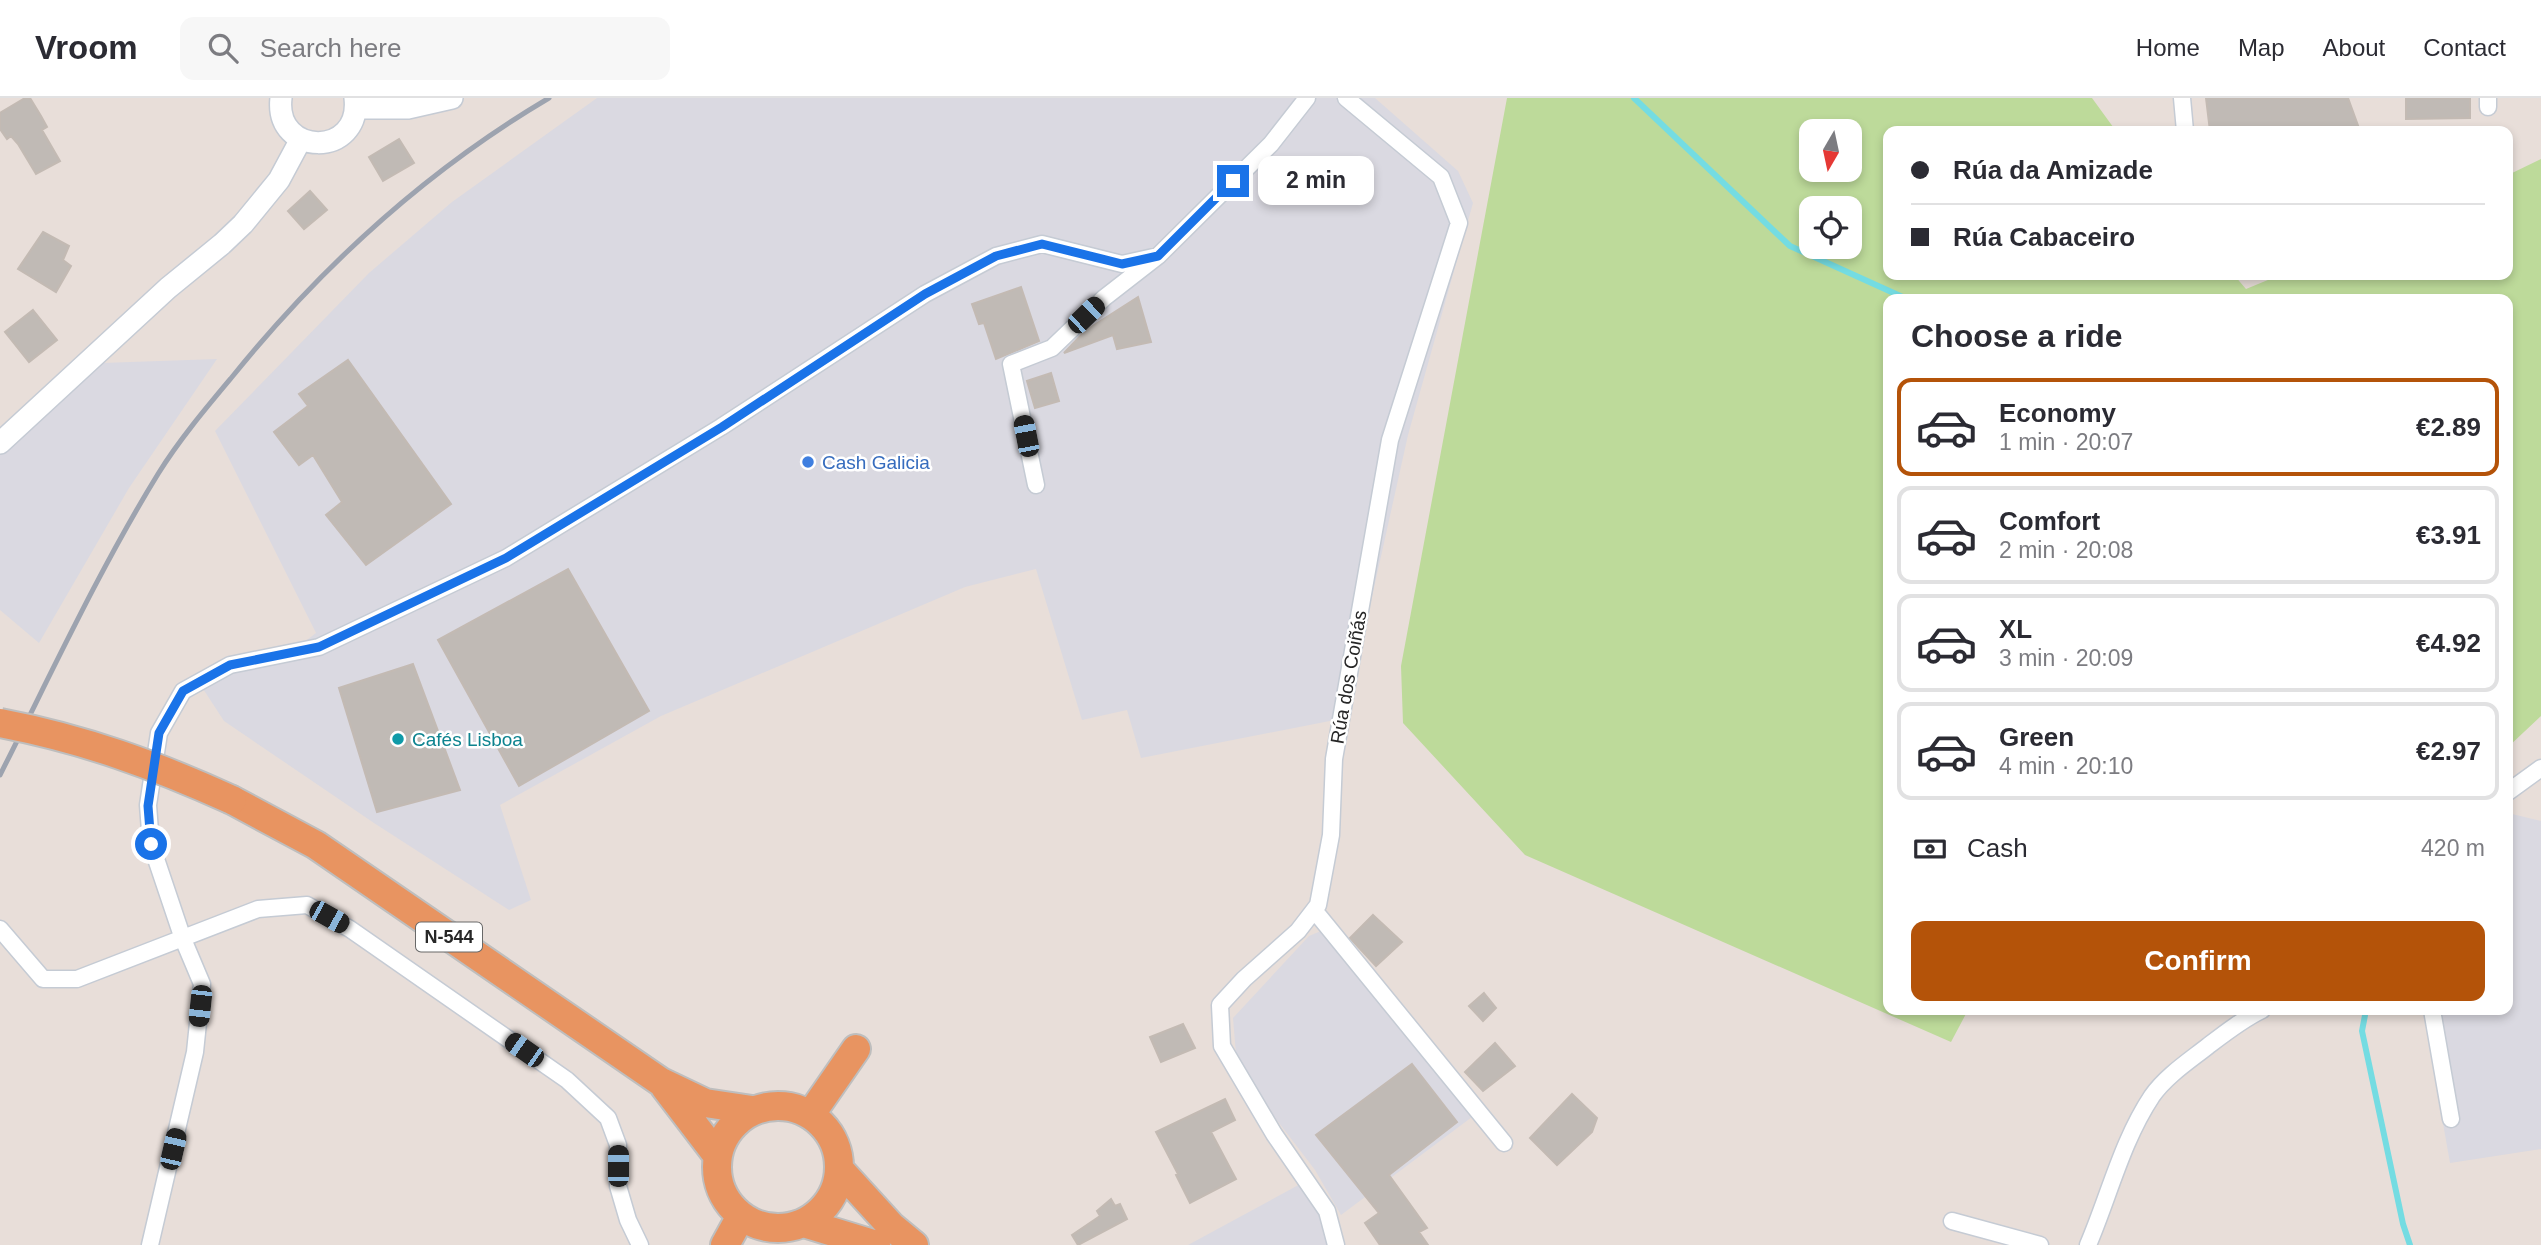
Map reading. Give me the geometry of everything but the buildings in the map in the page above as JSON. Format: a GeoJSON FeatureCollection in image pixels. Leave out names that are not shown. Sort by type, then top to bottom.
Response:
{"type":"FeatureCollection","features":[{"type":"Feature","properties":{"kind":"highway","name":"N-544"},"geometry":{"type":"LineString","coordinates":[[0,723],[97,746],[165,769],[232,800],[316,845],[661,1082],[705,1103],[752,1110],[787,1107],[811,1114]]}},
{"type":"Feature","properties":{"kind":"highway"},"geometry":{"type":"LineString","coordinates":[[752,1110],[729,1130],[717,1155],[716,1171],[720,1189],[736,1212],[763,1227],[781,1229],[804,1223],[819,1213],[830,1200],[836,1187],[839,1169],[837,1150],[829,1134],[811,1114],[856,1049]]}},
{"type":"Feature","properties":{"kind":"highway","name":"N-544"},"geometry":{"type":"LineString","coordinates":[[661,1082],[717,1155]]}},
{"type":"Feature","properties":{"kind":"highway"},"geometry":{"type":"LineString","coordinates":[[839,1169],[891,1226],[914,1245]]}},
{"type":"Feature","properties":{"kind":"highway"},"geometry":{"type":"LineString","coordinates":[[725,1245],[741,1216]]}},
{"type":"Feature","properties":{"kind":"highway"},"geometry":{"type":"LineString","coordinates":[[804,1223],[876,1245]]}},
{"type":"Feature","properties":{"kind":"street"},"geometry":{"type":"LineString","coordinates":[[281,98],[284,121],[288,129],[301,139],[319,143],[337,138],[351,125],[356,103],[408,108],[452,98]]}},
{"type":"Feature","properties":{"kind":"street"},"geometry":{"type":"LineString","coordinates":[[1036,485],[1011,364],[1052,348],[1104,298],[1158,256],[1271,144],[1307,98]]}},
{"type":"Feature","properties":{"kind":"street","name":"Rúa dos Coiñás"},"geometry":{"type":"LineString","coordinates":[[1336,1245],[1327,1211],[1274,1134],[1222,1046],[1220,1005],[1244,979],[1298,931],[1318,905],[1331,835],[1334,759],[1390,440],[1459,223],[1441,177],[1346,98]]}},
{"type":"Feature","properties":{"kind":"street"},"geometry":{"type":"LineString","coordinates":[[2182,98],[2185,126]]}},
{"type":"Feature","properties":{"kind":"street"},"geometry":{"type":"LineString","coordinates":[[0,443],[168,288],[243,224],[279,180],[301,139]]}},
{"type":"Feature","properties":{"kind":"street"},"geometry":{"type":"LineString","coordinates":[[150,1245],[195,1052],[202,984],[183,939],[151,844],[148,806],[159,733],[183,691],[230,665],[319,647],[506,558],[722,427],[925,294],[996,256],[1042,244],[1122,264],[1158,256]]}},
{"type":"Feature","properties":{"kind":"street"},"geometry":{"type":"LineString","coordinates":[[2513,788],[2541,768]]}},
{"type":"Feature","properties":{"kind":"street"},"geometry":{"type":"LineString","coordinates":[[0,929],[43,979],[77,979],[258,909],[307,905],[350,929],[567,1080],[608,1118],[618,1145],[618,1186],[628,1220],[640,1245]]}},
{"type":"Feature","properties":{"kind":"street"},"geometry":{"type":"LineString","coordinates":[[1314,910],[1504,1143]]}},
{"type":"Feature","properties":{"kind":"street"},"geometry":{"type":"LineString","coordinates":[[2088,1245],[2119,1164],[2153,1094],[2199,1053],[2254,1015]]}},
{"type":"Feature","properties":{"kind":"street"},"geometry":{"type":"LineString","coordinates":[[2433,1015],[2451,1119]]}},
{"type":"Feature","properties":{"kind":"street"},"geometry":{"type":"LineString","coordinates":[[1952,1221],[2040,1245]]}},
{"type":"Feature","properties":{"kind":"shaded area"},"geometry":{"type":"Polygon","coordinates":[[[597,98],[1375,98],[1458,171],[1473,203],[1408,435],[1345,718],[1141,758],[1127,710],[1082,720],[1036,569],[965,587],[661,716],[500,805],[531,900],[509,910],[374,823],[224,721],[194,675],[298,647],[316,633],[215,431],[369,273],[452,202],[597,98]]]}},
{"type":"Feature","properties":{"kind":"shaded area"},"geometry":{"type":"Polygon","coordinates":[[[217,359],[129,488],[39,643],[0,610],[0,450],[102,363],[217,359]]]}},
{"type":"Feature","properties":{"kind":"shaded area"},"geometry":{"type":"Polygon","coordinates":[[[2513,814],[2541,821],[2541,1149],[2450,1163],[2424,1015],[2513,1015],[2513,814]]]}},
{"type":"Feature","properties":{"kind":"shaded area"},"geometry":{"type":"Polygon","coordinates":[[[1321,931],[1472,1117],[1341,1215],[1315,1170],[1276,1119],[1236,1054],[1233,1018],[1309,936],[1321,931]]]}},
{"type":"Feature","properties":{"kind":"shaded area"},"geometry":{"type":"Polygon","coordinates":[[[1304,1182],[1324,1212],[1332,1245],[1188,1245],[1304,1182]]]}},
{"type":"Feature","properties":{"kind":"green space"},"geometry":{"type":"Polygon","coordinates":[[[1507,98],[2092,98],[2112,126],[1883,126],[1883,280],[2238,280],[2246,289],[2268,280],[2513,280],[2513,173],[2541,159],[2541,716],[2513,742],[2513,294],[1883,294],[1883,1012],[1525,855],[1403,723],[1401,666],[1507,98]]]}},
{"type":"Feature","properties":{"kind":"green space"},"geometry":{"type":"Polygon","coordinates":[[[1889,1015],[1965,1015],[1951,1042],[1889,1015]]]}},
{"type":"Feature","properties":{"kind":"waterway"},"geometry":{"type":"LineString","coordinates":[[1634,98],[1790,246],[1896,294]]}},
{"type":"Feature","properties":{"kind":"waterway"},"geometry":{"type":"LineString","coordinates":[[2365,1015],[2362,1031],[2403,1224],[2410,1245]]}},
{"type":"Feature","properties":{"kind":"railway"},"geometry":{"type":"LineString","coordinates":[[0,775],[136,510],[166,461],[203,412],[302,297],[378,223],[461,156],[549,98]]}},
{"type":"Feature","properties":{"kind":"place","name":"Cash Galicia"},"geometry":{"type":"Point","coordinates":[808,462]}},
{"type":"Feature","properties":{"kind":"place","name":"Cafés Lisboa"},"geometry":{"type":"Point","coordinates":[398,739]}},
{"type":"Feature","properties":{"kind":"route"},"geometry":{"type":"LineString","coordinates":[[151,844],[148,806],[159,733],[183,691],[230,665],[319,647],[506,558],[722,427],[925,294],[996,256],[1042,244],[1122,264],[1158,256],[1233,181]]}}]}
